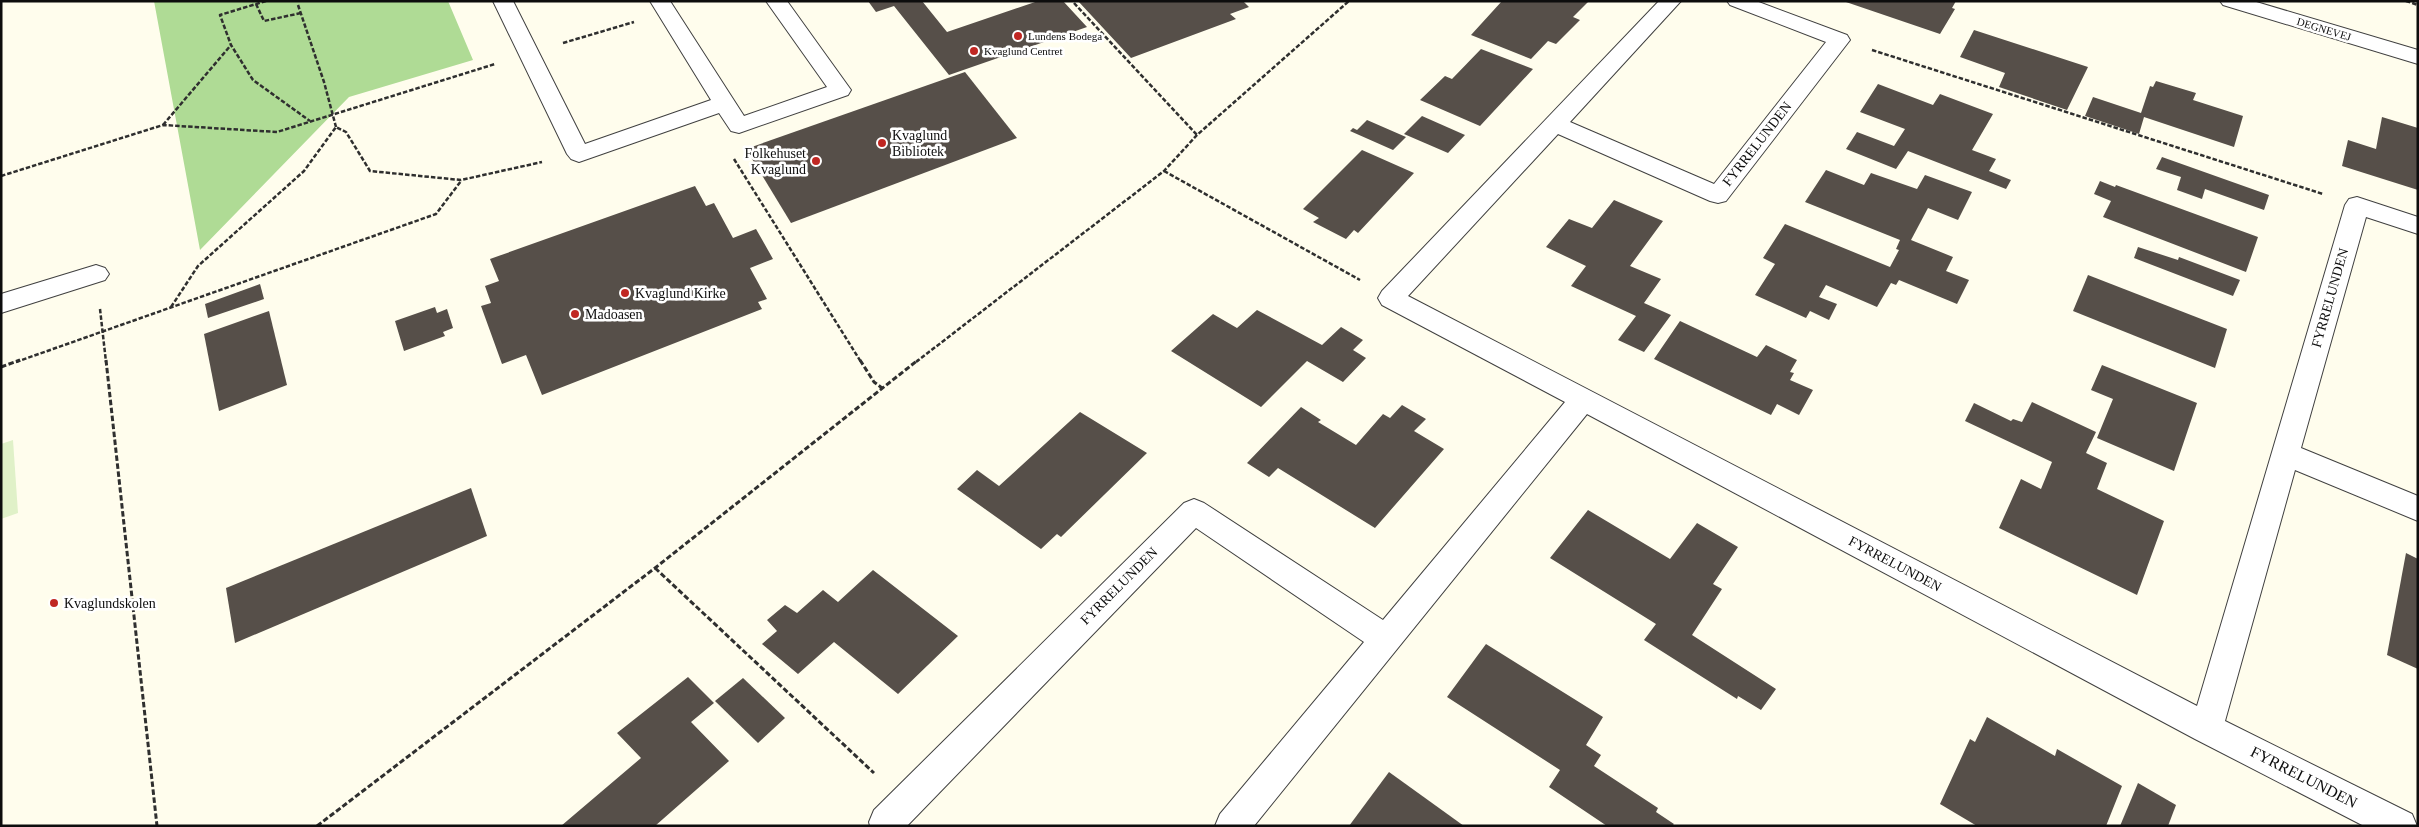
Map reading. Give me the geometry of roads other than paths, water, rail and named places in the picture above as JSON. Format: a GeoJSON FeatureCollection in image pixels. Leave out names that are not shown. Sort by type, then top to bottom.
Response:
{"type":"FeatureCollection","features":[{"type":"Feature","properties":{"kind":"street"},"geometry":{"type":"LineString","coordinates":[[503,1],[580,154],[725,103]]}},
{"type":"Feature","properties":{"kind":"street"},"geometry":{"type":"LineString","coordinates":[[664,7],[739,126],[840,90],[776,1]]}},
{"type":"Feature","properties":{"kind":"street"},"geometry":{"type":"LineString","coordinates":[[1555,124],[1671,1]]}},
{"type":"Feature","properties":{"kind":"street","name":"FYRRELUNDEN"},"geometry":{"type":"LineString","coordinates":[[1737,1],[1839,40],[1718,195],[1555,124],[1391,298],[2207,728],[2400,826]]}},
{"type":"Feature","properties":{"kind":"street","name":"DEGNEVEJ"},"geometry":{"type":"LineString","coordinates":[[2230,1],[2418,57]]}},
{"type":"Feature","properties":{"kind":"street","name":"FYRRELUNDEN"},"geometry":{"type":"LineString","coordinates":[[2207,728],[2357,205],[2418,226]]}},
{"type":"Feature","properties":{"kind":"street"},"geometry":{"type":"LineString","coordinates":[[1,304],[96,274]]}},
{"type":"Feature","properties":{"kind":"street"},"geometry":{"type":"LineString","coordinates":[[1232,826],[1583,399]]}},
{"type":"Feature","properties":{"kind":"street"},"geometry":{"type":"LineString","coordinates":[[2286,454],[2418,509]]}},
{"type":"Feature","properties":{"kind":"street","name":"FYRRELUNDEN"},"geometry":{"type":"LineString","coordinates":[[888,824],[1194,511],[1386,639]]}},
{"type":"Feature","properties":{"kind":"place","name":"Lundens Bodega"},"geometry":{"type":"Point","coordinates":[1018,36]}},
{"type":"Feature","properties":{"kind":"place","name":"Kvaglund Centret"},"geometry":{"type":"Point","coordinates":[974,51]}},
{"type":"Feature","properties":{"kind":"place","name":"Kvaglund Bibliotek"},"geometry":{"type":"Point","coordinates":[882,143]}},
{"type":"Feature","properties":{"kind":"place","name":"Folkehuset Kvaglund"},"geometry":{"type":"Point","coordinates":[816,161]}},
{"type":"Feature","properties":{"kind":"place","name":"Kvaglund Kirke"},"geometry":{"type":"Point","coordinates":[625,293]}},
{"type":"Feature","properties":{"kind":"place","name":"Madoasen"},"geometry":{"type":"Point","coordinates":[575,314]}},
{"type":"Feature","properties":{"kind":"place","name":"Kvaglundskolen"},"geometry":{"type":"Point","coordinates":[54,603]}}]}
